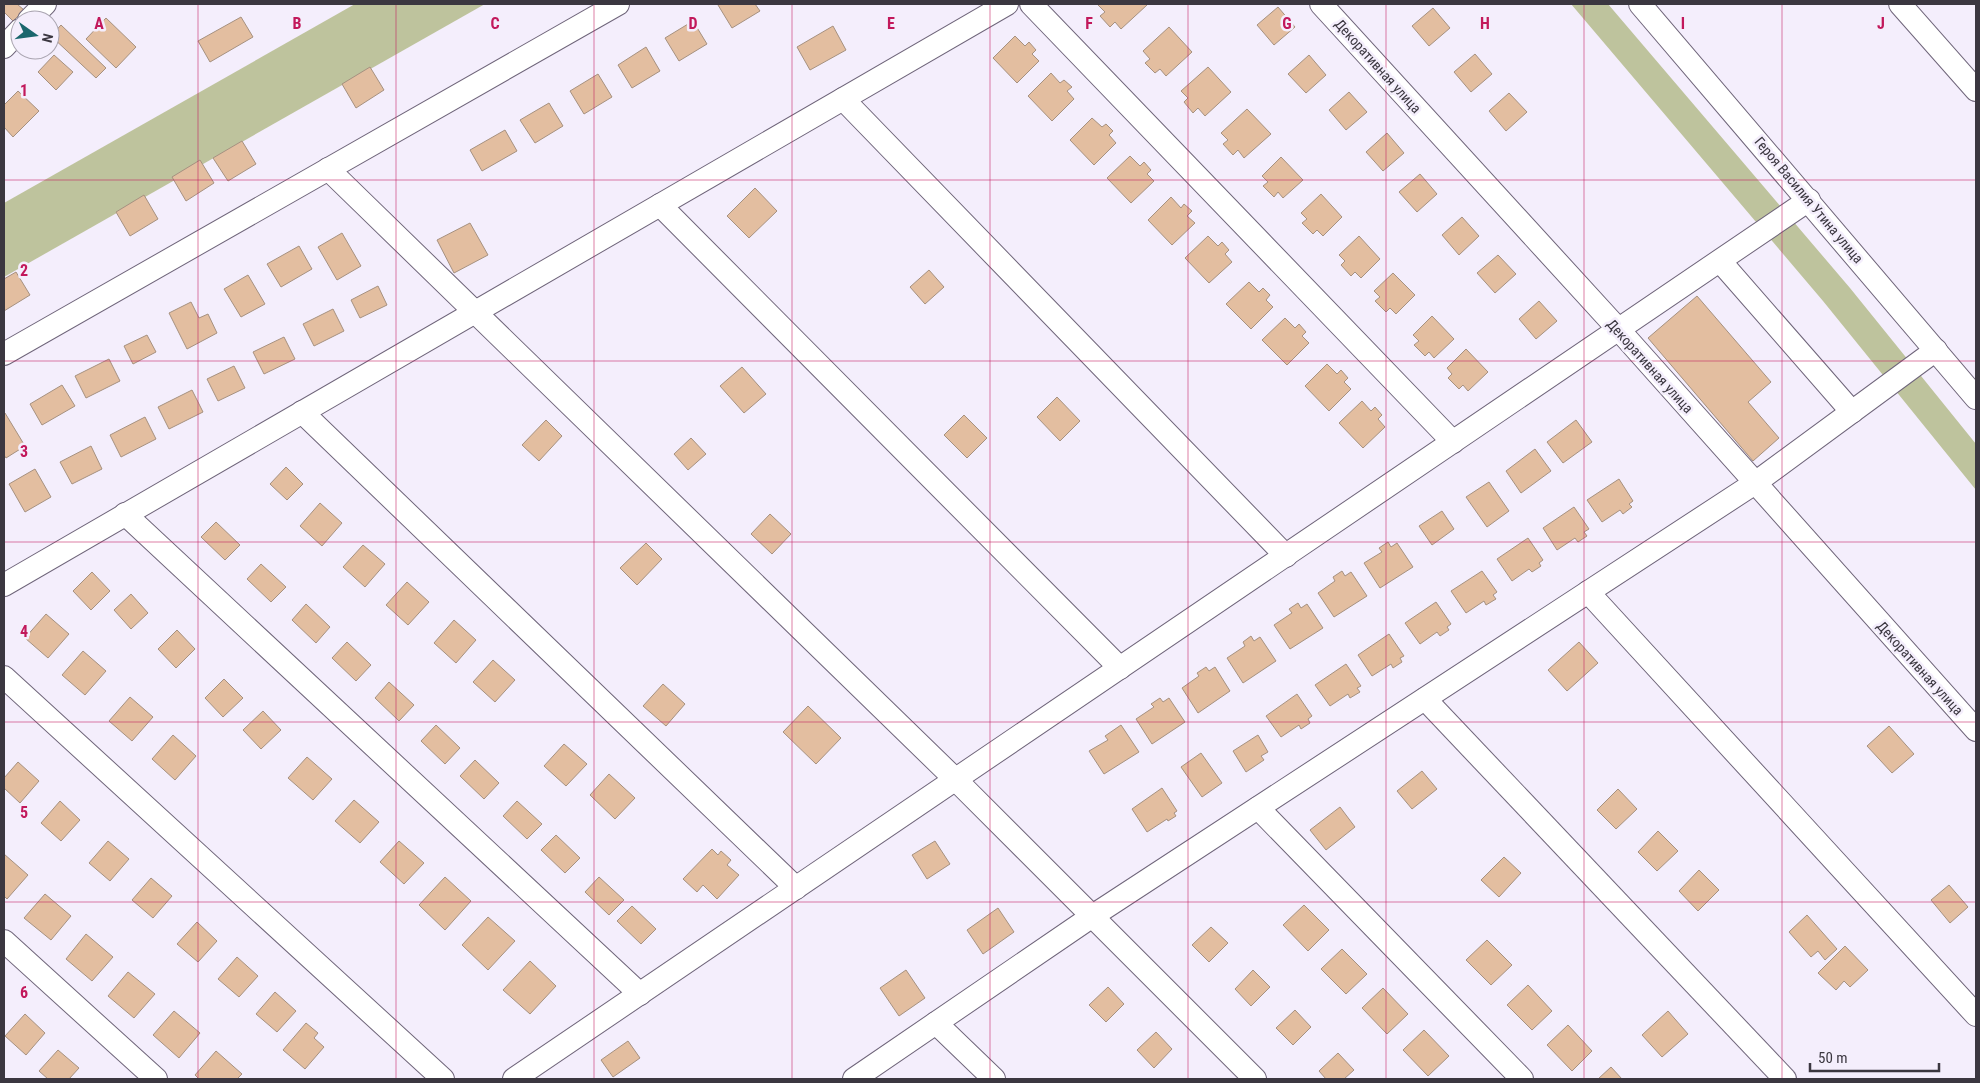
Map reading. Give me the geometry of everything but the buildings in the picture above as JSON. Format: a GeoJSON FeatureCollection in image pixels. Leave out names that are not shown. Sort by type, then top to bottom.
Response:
{"type":"FeatureCollection","features":[{"type":"Feature","properties":{"kind":"street"},"geometry":{"type":"LineString","coordinates":[[4,354],[618,4]]}},
{"type":"Feature","properties":{"kind":"street"},"geometry":{"type":"LineString","coordinates":[[4,585],[1007,4]]}},
{"type":"Feature","properties":{"kind":"street"},"geometry":{"type":"LineString","coordinates":[[1031,4],[1452,442]]}},
{"type":"Feature","properties":{"kind":"street","name":"Декоративная улица"},"geometry":{"type":"LineString","coordinates":[[1321,4],[1619,330],[1976,730]]}},
{"type":"Feature","properties":{"kind":"street","name":"Героя Василия Утина улица"},"geometry":{"type":"LineString","coordinates":[[1640,4],[1976,398]]}},
{"type":"Feature","properties":{"kind":"street"},"geometry":{"type":"LineString","coordinates":[[1900,4],[1976,90]]}},
{"type":"Feature","properties":{"kind":"street"},"geometry":{"type":"LineString","coordinates":[[843,99],[1286,556]]}},
{"type":"Feature","properties":{"kind":"street"},"geometry":{"type":"LineString","coordinates":[[328,169],[956,780],[1255,1079]]}},
{"type":"Feature","properties":{"kind":"street"},"geometry":{"type":"LineString","coordinates":[[514,1079],[1809,200]]}},
{"type":"Feature","properties":{"kind":"street"},"geometry":{"type":"LineString","coordinates":[[660,205],[1120,668]]}},
{"type":"Feature","properties":{"kind":"street"},"geometry":{"type":"LineString","coordinates":[[1720,261],[1852,412]]}},
{"type":"Feature","properties":{"kind":"street"},"geometry":{"type":"LineString","coordinates":[[854,1079],[1092,916],[1755,483],[1936,350]]}},
{"type":"Feature","properties":{"kind":"street"},"geometry":{"type":"LineString","coordinates":[[302,412],[796,888]]}},
{"type":"Feature","properties":{"kind":"street"},"geometry":{"type":"LineString","coordinates":[[125,514],[640,994]]}},
{"type":"Feature","properties":{"kind":"street"},"geometry":{"type":"LineString","coordinates":[[1588,592],[1976,1015]]}},
{"type":"Feature","properties":{"kind":"street"},"geometry":{"type":"LineString","coordinates":[[4,676],[443,1079]]}},
{"type":"Feature","properties":{"kind":"street"},"geometry":{"type":"LineString","coordinates":[[1424,699],[1785,1079]]}},
{"type":"Feature","properties":{"kind":"street"},"geometry":{"type":"LineString","coordinates":[[1258,808],[1522,1079]]}},
{"type":"Feature","properties":{"kind":"street"},"geometry":{"type":"LineString","coordinates":[[4,941],[156,1079]]}},
{"type":"Feature","properties":{"kind":"street"},"geometry":{"type":"LineString","coordinates":[[936,1023],[994,1079]]}},
{"type":"Feature","properties":{"kind":"green space"},"geometry":{"type":"Polygon","coordinates":[[[355,4],[485,4],[4,277],[4,203],[355,4]]]}},
{"type":"Feature","properties":{"kind":"green space"},"geometry":{"type":"Polygon","coordinates":[[[1571,4],[1608,4],[1850,288],[1976,444],[1976,490],[1823,301],[1571,4]]]}}]}
